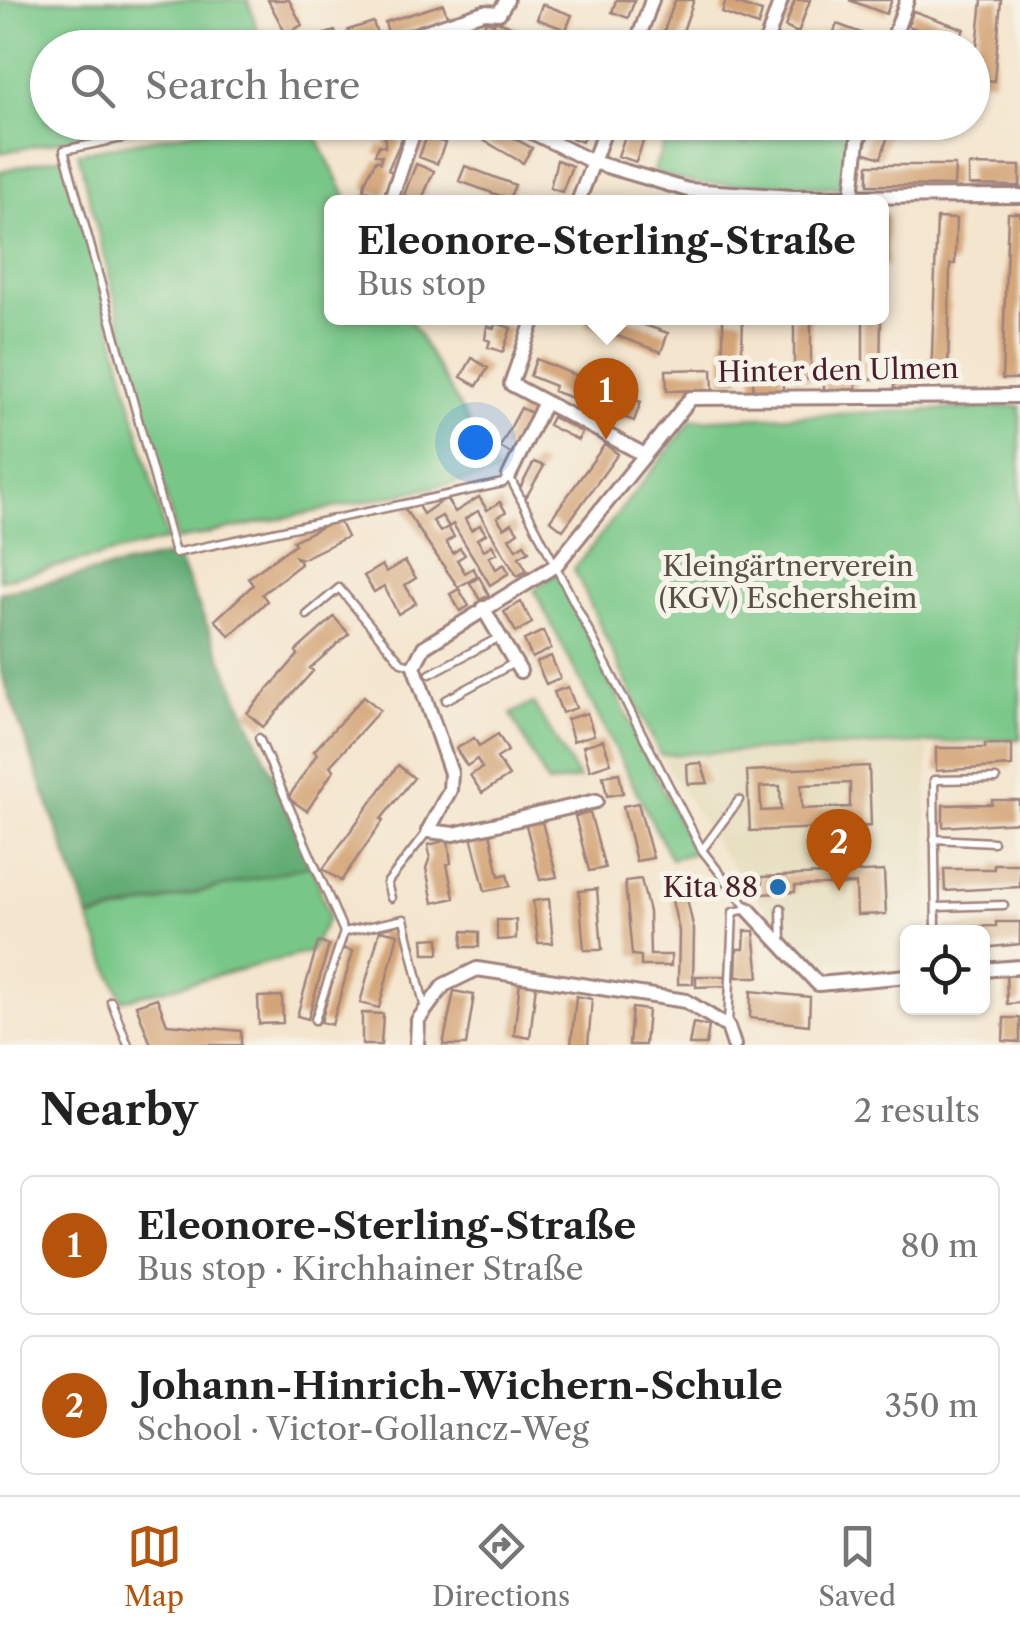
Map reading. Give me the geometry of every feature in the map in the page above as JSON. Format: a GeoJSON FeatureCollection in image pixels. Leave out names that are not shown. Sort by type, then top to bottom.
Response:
{"type":"FeatureCollection","features":[{"type":"Feature","properties":{"kind":"street"},"geometry":{"type":"LineString","coordinates":[[433,30],[484,12],[499,13],[507,0]]}},
{"type":"Feature","properties":{"kind":"street"},"geometry":{"type":"LineString","coordinates":[[641,30],[652,0]]}},
{"type":"Feature","properties":{"kind":"street"},"geometry":{"type":"LineString","coordinates":[[770,30],[780,0]]}},
{"type":"Feature","properties":{"kind":"street"},"geometry":{"type":"LineString","coordinates":[[896,30],[906,0]]}},
{"type":"Feature","properties":{"kind":"street"},"geometry":{"type":"LineString","coordinates":[[392,195],[411,140]]}},
{"type":"Feature","properties":{"kind":"street"},"geometry":{"type":"LineString","coordinates":[[548,140],[594,162],[688,190],[763,195]]}},
{"type":"Feature","properties":{"kind":"street"},"geometry":{"type":"LineString","coordinates":[[581,195],[602,140]]}},
{"type":"Feature","properties":{"kind":"street"},"geometry":{"type":"LineString","coordinates":[[852,195],[858,140]]}},
{"type":"Feature","properties":{"kind":"street"},"geometry":{"type":"LineString","coordinates":[[889,195],[1020,196]]}},
{"type":"Feature","properties":{"kind":"street"},"geometry":{"type":"LineString","coordinates":[[532,325],[511,384],[645,455]]}},
{"type":"Feature","properties":{"kind":"street","name":"Hinter den Ulmen"},"geometry":{"type":"LineString","coordinates":[[414,666],[424,647],[483,608],[535,582],[556,565],[691,398],[1020,396]]}},
{"type":"Feature","properties":{"kind":"street"},"geometry":{"type":"LineString","coordinates":[[510,476],[545,402]]}},
{"type":"Feature","properties":{"kind":"street"},"geometry":{"type":"LineString","coordinates":[[483,608],[518,667]]}},
{"type":"Feature","properties":{"kind":"street"},"geometry":{"type":"LineString","coordinates":[[414,666],[451,773],[450,790],[428,831],[454,834],[596,801]]}},
{"type":"Feature","properties":{"kind":"street"},"geometry":{"type":"LineString","coordinates":[[748,909],[818,984],[900,977]]}},
{"type":"Feature","properties":{"kind":"street"},"geometry":{"type":"LineString","coordinates":[[990,969],[1020,967]]}},
{"type":"Feature","properties":{"kind":"street"},"geometry":{"type":"LineString","coordinates":[[417,1045],[418,1020],[444,984],[477,968],[686,1001],[728,1027],[734,1045]]}},
{"type":"Feature","properties":{"kind":"lane"},"geometry":{"type":"LineString","coordinates":[[113,140],[64,150],[175,553],[503,484],[510,476],[702,850],[748,909],[733,912],[728,1027]]}},
{"type":"Feature","properties":{"kind":"lane"},"geometry":{"type":"LineString","coordinates":[[307,615],[339,588],[401,662],[414,666]]}},
{"type":"Feature","properties":{"kind":"lane"},"geometry":{"type":"LineString","coordinates":[[430,674],[500,638]]}},
{"type":"Feature","properties":{"kind":"lane"},"geometry":{"type":"LineString","coordinates":[[446,700],[518,667]]}},
{"type":"Feature","properties":{"kind":"lane"},"geometry":{"type":"LineString","coordinates":[[258,738],[344,932],[315,1020]]}},
{"type":"Feature","properties":{"kind":"lane"},"geometry":{"type":"LineString","coordinates":[[936,925],[934,780],[996,779]]}},
{"type":"Feature","properties":{"kind":"lane"},"geometry":{"type":"LineString","coordinates":[[702,850],[739,800]]}},
{"type":"Feature","properties":{"kind":"lane"},"geometry":{"type":"LineString","coordinates":[[390,898],[387,883],[428,831]]}},
{"type":"Feature","properties":{"kind":"lane"},"geometry":{"type":"LineString","coordinates":[[934,840],[992,842]]}},
{"type":"Feature","properties":{"kind":"lane"},"geometry":{"type":"LineString","coordinates":[[936,907],[1004,905]]}},
{"type":"Feature","properties":{"kind":"lane"},"geometry":{"type":"LineString","coordinates":[[781,908],[782,943]]}},
{"type":"Feature","properties":{"kind":"lane"},"geometry":{"type":"LineString","coordinates":[[344,932],[404,919],[425,1011]]}},
{"type":"Feature","properties":{"kind":"lane"},"geometry":{"type":"LineString","coordinates":[[112,1001],[128,1045]]}},
{"type":"Feature","properties":{"kind":"shaded area"},"geometry":{"type":"Polygon","coordinates":[[[928,747],[927,925],[900,925],[900,960],[807,962],[720,850],[661,758],[928,747]]]}},
{"type":"Feature","properties":{"kind":"green space"},"geometry":{"type":"Polygon","coordinates":[[[0,0],[248,0],[258,30],[30,30],[30,140],[64,140],[0,153],[0,0]]]}},
{"type":"Feature","properties":{"kind":"green space"},"geometry":{"type":"Polygon","coordinates":[[[147,140],[318,140],[345,195],[324,195],[324,325],[413,325],[498,474],[177,540],[78,153],[147,140]]]}},
{"type":"Feature","properties":{"kind":"green space"},"geometry":{"type":"Polygon","coordinates":[[[666,140],[730,140],[747,144],[754,140],[850,140],[847,188],[694,183],[653,172],[666,140]]]}},
{"type":"Feature","properties":{"kind":"green space"},"geometry":{"type":"Polygon","coordinates":[[[67,156],[167,540],[0,580],[0,171],[67,156]]]}},
{"type":"Feature","properties":{"kind":"green space","name":"Kleingärtnerverein (KGV) Eschersheim"},"geometry":{"type":"Polygon","coordinates":[[[1020,406],[1020,739],[660,755],[574,569],[692,420],[1020,406]]]}},
{"type":"Feature","properties":{"kind":"green space"},"geometry":{"type":"Polygon","coordinates":[[[176,554],[312,865],[89,918],[0,669],[0,593],[176,554]]]}},
{"type":"Feature","properties":{"kind":"green space"},"geometry":{"type":"Polygon","coordinates":[[[557,572],[694,853],[671,859],[534,590],[557,572]]]}},
{"type":"Feature","properties":{"kind":"green space"},"geometry":{"type":"Polygon","coordinates":[[[533,703],[579,779],[548,784],[511,714],[533,703]]]}},
{"type":"Feature","properties":{"kind":"green space"},"geometry":{"type":"Polygon","coordinates":[[[312,865],[329,917],[310,952],[122,1000],[89,919],[312,865]]]}},
{"type":"Feature","properties":{"kind":"building"},"geometry":{"type":"Polygon","coordinates":[[[268,0],[289,0],[302,25],[284,30],[268,0]]]}},
{"type":"Feature","properties":{"kind":"building"},"geometry":{"type":"Polygon","coordinates":[[[616,0],[635,0],[628,18],[612,12],[616,0]]]}},
{"type":"Feature","properties":{"kind":"building"},"geometry":{"type":"Polygon","coordinates":[[[675,0],[694,0],[683,30],[664,30],[675,0]]]}},
{"type":"Feature","properties":{"kind":"building"},"geometry":{"type":"Polygon","coordinates":[[[726,0],[762,12],[758,26],[722,13],[726,0]]]}},
{"type":"Feature","properties":{"kind":"building"},"geometry":{"type":"Polygon","coordinates":[[[795,0],[810,0],[799,30],[785,27],[795,0]]]}},
{"type":"Feature","properties":{"kind":"building"},"geometry":{"type":"Polygon","coordinates":[[[849,0],[892,0],[886,14],[849,0]]]}},
{"type":"Feature","properties":{"kind":"building"},"geometry":{"type":"Polygon","coordinates":[[[982,0],[1001,0],[994,81],[990,80],[990,30],[979,30],[982,0]]]}},
{"type":"Feature","properties":{"kind":"building"},"geometry":{"type":"Polygon","coordinates":[[[443,4],[448,18],[409,30],[387,30],[385,22],[443,4]]]}},
{"type":"Feature","properties":{"kind":"building"},"geometry":{"type":"Polygon","coordinates":[[[542,4],[572,15],[566,30],[537,19],[542,4]]]}},
{"type":"Feature","properties":{"kind":"building"},"geometry":{"type":"Polygon","coordinates":[[[913,11],[964,29],[919,30],[908,26],[913,11]]]}},
{"type":"Feature","properties":{"kind":"building"},"geometry":{"type":"Polygon","coordinates":[[[495,20],[522,30],[482,30],[486,21],[494,24],[495,20]]]}},
{"type":"Feature","properties":{"kind":"building"},"geometry":{"type":"Polygon","coordinates":[[[373,22],[376,30],[348,30],[373,22]]]}},
{"type":"Feature","properties":{"kind":"building"},"geometry":{"type":"Polygon","coordinates":[[[385,140],[401,140],[381,195],[364,189],[376,160],[380,162],[382,156],[375,154],[379,145],[385,147],[385,140]]]}},
{"type":"Feature","properties":{"kind":"building"},"geometry":{"type":"Polygon","coordinates":[[[425,140],[445,143],[437,164],[419,157],[425,140]]]}},
{"type":"Feature","properties":{"kind":"building"},"geometry":{"type":"Polygon","coordinates":[[[483,140],[517,140],[532,148],[523,163],[483,140]]]}},
{"type":"Feature","properties":{"kind":"building"},"geometry":{"type":"Polygon","coordinates":[[[624,140],[644,140],[636,162],[618,156],[624,140]]]}},
{"type":"Feature","properties":{"kind":"building"},"geometry":{"type":"Polygon","coordinates":[[[867,140],[887,140],[881,158],[863,152],[867,140]]]}},
{"type":"Feature","properties":{"kind":"building"},"geometry":{"type":"Polygon","coordinates":[[[557,160],[572,166],[562,192],[550,188],[557,160]]]}},
{"type":"Feature","properties":{"kind":"building"},"geometry":{"type":"Polygon","coordinates":[[[416,164],[434,171],[424,195],[404,195],[416,164]]]}},
{"type":"Feature","properties":{"kind":"building"},"geometry":{"type":"Polygon","coordinates":[[[868,165],[955,165],[954,186],[868,185],[868,165]]]}},
{"type":"Feature","properties":{"kind":"building"},"geometry":{"type":"Polygon","coordinates":[[[969,165],[1020,166],[1020,186],[969,185],[969,165]]]}},
{"type":"Feature","properties":{"kind":"building"},"geometry":{"type":"Polygon","coordinates":[[[465,166],[515,185],[511,195],[498,195],[459,181],[465,166]]]}},
{"type":"Feature","properties":{"kind":"building"},"geometry":{"type":"Polygon","coordinates":[[[1008,213],[1020,213],[1020,379],[1002,379],[1008,213]]]}},
{"type":"Feature","properties":{"kind":"building"},"geometry":{"type":"Polygon","coordinates":[[[937,218],[956,219],[955,264],[950,264],[948,380],[931,380],[937,218]]]}},
{"type":"Feature","properties":{"kind":"building"},"geometry":{"type":"Polygon","coordinates":[[[588,325],[645,325],[668,333],[661,352],[588,325]]]}},
{"type":"Feature","properties":{"kind":"building"},"geometry":{"type":"Polygon","coordinates":[[[723,325],[743,325],[741,380],[723,380],[723,325]]]}},
{"type":"Feature","properties":{"kind":"building"},"geometry":{"type":"Polygon","coordinates":[[[794,325],[811,325],[811,379],[794,379],[794,325]]]}},
{"type":"Feature","properties":{"kind":"building"},"geometry":{"type":"Polygon","coordinates":[[[863,325],[881,325],[880,379],[863,379],[863,325]]]}},
{"type":"Feature","properties":{"kind":"building"},"geometry":{"type":"Polygon","coordinates":[[[487,326],[511,328],[503,352],[488,347],[490,341],[485,339],[487,326]]]}},
{"type":"Feature","properties":{"kind":"building"},"geometry":{"type":"Polygon","coordinates":[[[472,358],[488,368],[477,386],[461,377],[472,358]]]}},
{"type":"Feature","properties":{"kind":"building"},"geometry":{"type":"Polygon","coordinates":[[[536,359],[641,402],[634,421],[553,391],[555,386],[530,376],[536,359]]]}},
{"type":"Feature","properties":{"kind":"building"},"geometry":{"type":"Polygon","coordinates":[[[712,369],[713,390],[667,391],[666,370],[712,369]]]}},
{"type":"Feature","properties":{"kind":"building"},"geometry":{"type":"Polygon","coordinates":[[[895,369],[924,370],[924,389],[894,389],[895,369]]]}},
{"type":"Feature","properties":{"kind":"building"},"geometry":{"type":"Polygon","coordinates":[[[753,371],[783,371],[783,390],[753,390],[753,371]]]}},
{"type":"Feature","properties":{"kind":"building"},"geometry":{"type":"Polygon","coordinates":[[[824,371],[856,371],[856,390],[824,390],[824,371]]]}},
{"type":"Feature","properties":{"kind":"building"},"geometry":{"type":"Polygon","coordinates":[[[521,408],[534,414],[512,454],[500,447],[521,408]]]}},
{"type":"Feature","properties":{"kind":"building"},"geometry":{"type":"Polygon","coordinates":[[[552,417],[582,432],[578,440],[548,425],[552,417]]]}},
{"type":"Feature","properties":{"kind":"building"},"geometry":{"type":"Polygon","coordinates":[[[605,444],[618,454],[563,530],[550,520],[605,444]]]}},
{"type":"Feature","properties":{"kind":"building"},"geometry":{"type":"Polygon","coordinates":[[[534,462],[544,466],[525,499],[519,490],[534,462]]]}},
{"type":"Feature","properties":{"kind":"building"},"geometry":{"type":"Polygon","coordinates":[[[479,497],[487,510],[500,502],[506,512],[497,517],[504,528],[512,523],[518,532],[509,538],[516,549],[524,544],[529,551],[519,557],[527,571],[517,576],[478,511],[465,519],[471,530],[480,525],[486,534],[477,539],[484,550],[492,545],[497,553],[489,557],[496,569],[504,564],[509,573],[490,585],[453,524],[449,527],[442,516],[433,521],[440,532],[448,527],[454,537],[446,542],[453,553],[460,548],[465,555],[457,560],[465,573],[473,568],[478,576],[458,587],[404,508],[415,501],[423,514],[446,498],[455,512],[479,497]]]}},
{"type":"Feature","properties":{"kind":"building"},"geometry":{"type":"Polygon","coordinates":[[[338,519],[347,537],[302,559],[296,557],[301,564],[262,594],[267,601],[230,636],[215,620],[253,585],[248,578],[295,544],[293,541],[338,519]]]}},
{"type":"Feature","properties":{"kind":"building"},"geometry":{"type":"Polygon","coordinates":[[[405,561],[416,578],[405,585],[416,603],[398,614],[384,586],[374,592],[364,576],[382,565],[386,572],[405,561]]]}},
{"type":"Feature","properties":{"kind":"building"},"geometry":{"type":"Polygon","coordinates":[[[479,577],[489,595],[480,600],[470,583],[479,577]]]}},
{"type":"Feature","properties":{"kind":"building"},"geometry":{"type":"Polygon","coordinates":[[[459,589],[469,606],[460,611],[450,594],[459,589]]]}},
{"type":"Feature","properties":{"kind":"building"},"geometry":{"type":"Polygon","coordinates":[[[521,602],[532,623],[516,632],[504,612],[521,602]]]}},
{"type":"Feature","properties":{"kind":"building"},"geometry":{"type":"Polygon","coordinates":[[[334,617],[349,634],[310,668],[313,671],[263,727],[247,713],[298,655],[296,651],[334,617]]]}},
{"type":"Feature","properties":{"kind":"building"},"geometry":{"type":"Polygon","coordinates":[[[543,631],[551,649],[532,658],[524,640],[543,631]]]}},
{"type":"Feature","properties":{"kind":"building"},"geometry":{"type":"Polygon","coordinates":[[[551,656],[560,678],[546,684],[536,662],[551,656]]]}},
{"type":"Feature","properties":{"kind":"building"},"geometry":{"type":"Polygon","coordinates":[[[568,687],[576,708],[562,713],[554,692],[568,687]]]}},
{"type":"Feature","properties":{"kind":"building"},"geometry":{"type":"Polygon","coordinates":[[[364,696],[380,710],[330,766],[334,770],[307,811],[288,798],[317,754],[314,751],[364,696]]]}},
{"type":"Feature","properties":{"kind":"building"},"geometry":{"type":"Polygon","coordinates":[[[587,713],[594,735],[573,741],[567,719],[587,713]]]}},
{"type":"Feature","properties":{"kind":"building"},"geometry":{"type":"Polygon","coordinates":[[[498,734],[508,751],[497,758],[509,776],[482,793],[470,775],[482,768],[477,759],[467,766],[456,749],[474,738],[479,746],[498,734]]]}},
{"type":"Feature","properties":{"kind":"building"},"geometry":{"type":"Polygon","coordinates":[[[603,740],[611,763],[590,770],[583,746],[603,740]]]}},
{"type":"Feature","properties":{"kind":"building"},"geometry":{"type":"Polygon","coordinates":[[[985,744],[1012,744],[1012,766],[936,771],[936,748],[985,748],[985,744]]]}},
{"type":"Feature","properties":{"kind":"building"},"geometry":{"type":"Polygon","coordinates":[[[701,763],[708,783],[688,784],[687,764],[701,763]]]}},
{"type":"Feature","properties":{"kind":"building"},"geometry":{"type":"Polygon","coordinates":[[[398,765],[414,778],[381,819],[341,881],[323,869],[398,765]]]}},
{"type":"Feature","properties":{"kind":"building"},"geometry":{"type":"Polygon","coordinates":[[[869,766],[871,826],[750,831],[747,771],[869,766]],[[850,783],[801,785],[802,809],[850,807],[850,783]],[[780,786],[760,787],[761,811],[781,810],[780,786]]]}},
{"type":"Feature","properties":{"kind":"building"},"geometry":{"type":"Polygon","coordinates":[[[619,773],[623,793],[607,796],[603,776],[619,773]]]}},
{"type":"Feature","properties":{"kind":"building"},"geometry":{"type":"Polygon","coordinates":[[[992,800],[1019,800],[1019,822],[943,827],[943,805],[992,804],[992,800]]]}},
{"type":"Feature","properties":{"kind":"building"},"geometry":{"type":"Polygon","coordinates":[[[638,803],[653,858],[636,861],[623,806],[638,803]]]}},
{"type":"Feature","properties":{"kind":"building"},"geometry":{"type":"Polygon","coordinates":[[[590,813],[605,868],[589,871],[575,816],[590,813]]]}},
{"type":"Feature","properties":{"kind":"building"},"geometry":{"type":"Polygon","coordinates":[[[542,822],[557,877],[540,880],[526,825],[542,822]]]}},
{"type":"Feature","properties":{"kind":"building"},"geometry":{"type":"Polygon","coordinates":[[[490,832],[499,876],[507,874],[510,886],[485,891],[471,836],[490,832]]]}},
{"type":"Feature","properties":{"kind":"building"},"geometry":{"type":"Polygon","coordinates":[[[448,840],[451,863],[447,864],[454,898],[433,903],[426,868],[430,857],[428,845],[448,840]]]}},
{"type":"Feature","properties":{"kind":"building"},"geometry":{"type":"Polygon","coordinates":[[[994,864],[1020,864],[1020,887],[945,891],[944,869],[994,869],[994,864]]]}},
{"type":"Feature","properties":{"kind":"building"},"geometry":{"type":"Polygon","coordinates":[[[884,871],[886,914],[857,915],[856,884],[795,886],[795,892],[762,894],[762,877],[884,871]]]}},
{"type":"Feature","properties":{"kind":"building"},"geometry":{"type":"Polygon","coordinates":[[[682,876],[694,930],[693,984],[678,984],[679,931],[667,878],[682,876]]]}},
{"type":"Feature","properties":{"kind":"building"},"geometry":{"type":"Polygon","coordinates":[[[641,879],[649,912],[650,955],[671,955],[671,966],[641,966],[641,956],[632,955],[625,881],[641,879]]]}},
{"type":"Feature","properties":{"kind":"building"},"geometry":{"type":"Polygon","coordinates":[[[597,889],[602,950],[584,950],[579,891],[597,889]]]}},
{"type":"Feature","properties":{"kind":"building"},"geometry":{"type":"Polygon","coordinates":[[[549,899],[553,943],[538,943],[533,901],[549,899]]]}},
{"type":"Feature","properties":{"kind":"building"},"geometry":{"type":"Polygon","coordinates":[[[497,920],[516,920],[516,939],[497,940],[497,920]]]}},
{"type":"Feature","properties":{"kind":"building"},"geometry":{"type":"Polygon","coordinates":[[[996,922],[1020,922],[1020,944],[990,947],[990,926],[996,926],[996,922]]]}},
{"type":"Feature","properties":{"kind":"building"},"geometry":{"type":"Polygon","coordinates":[[[380,930],[398,934],[379,1008],[360,1003],[380,930]]]}},
{"type":"Feature","properties":{"kind":"building"},"geometry":{"type":"Polygon","coordinates":[[[463,931],[479,932],[479,947],[462,947],[463,931]]]}},
{"type":"Feature","properties":{"kind":"building"},"geometry":{"type":"Polygon","coordinates":[[[745,931],[754,931],[759,977],[736,977],[737,949],[744,949],[745,931]]]}},
{"type":"Feature","properties":{"kind":"building"},"geometry":{"type":"Polygon","coordinates":[[[439,938],[439,954],[424,954],[423,939],[439,938]]]}},
{"type":"Feature","properties":{"kind":"building"},"geometry":{"type":"Polygon","coordinates":[[[318,942],[329,945],[308,1019],[297,1016],[318,942]]]}},
{"type":"Feature","properties":{"kind":"building"},"geometry":{"type":"Polygon","coordinates":[[[342,948],[353,951],[332,1025],[321,1022],[342,948]]]}},
{"type":"Feature","properties":{"kind":"building"},"geometry":{"type":"Polygon","coordinates":[[[1006,970],[1020,970],[1020,1003],[1007,1004],[1006,970]]]}},
{"type":"Feature","properties":{"kind":"building"},"geometry":{"type":"Polygon","coordinates":[[[696,976],[727,976],[727,986],[696,987],[696,976]]]}},
{"type":"Feature","properties":{"kind":"building"},"geometry":{"type":"Polygon","coordinates":[[[520,981],[536,984],[530,1038],[514,1035],[520,981]]]}},
{"type":"Feature","properties":{"kind":"building"},"geometry":{"type":"Polygon","coordinates":[[[454,991],[474,995],[466,1045],[443,1045],[454,991]]]}},
{"type":"Feature","properties":{"kind":"building"},"geometry":{"type":"Polygon","coordinates":[[[751,991],[810,997],[809,1025],[750,1018],[751,991]]]}},
{"type":"Feature","properties":{"kind":"building"},"geometry":{"type":"Polygon","coordinates":[[[282,996],[283,1023],[259,1024],[258,997],[282,996]]]}},
{"type":"Feature","properties":{"kind":"building"},"geometry":{"type":"Polygon","coordinates":[[[576,996],[592,999],[588,1045],[571,1045],[576,996]]]}},
{"type":"Feature","properties":{"kind":"building"},"geometry":{"type":"Polygon","coordinates":[[[157,998],[167,1024],[241,1031],[241,1045],[151,1045],[136,1005],[157,998]]]}},
{"type":"Feature","properties":{"kind":"building"},"geometry":{"type":"Polygon","coordinates":[[[632,1008],[648,1010],[645,1045],[629,1045],[632,1008]]]}},
{"type":"Feature","properties":{"kind":"building"},"geometry":{"type":"Polygon","coordinates":[[[362,1013],[383,1014],[381,1045],[362,1045],[362,1013]]]}},
{"type":"Feature","properties":{"kind":"building"},"geometry":{"type":"Polygon","coordinates":[[[1004,1018],[1020,1018],[1020,1042],[1003,1041],[1004,1018]]]}},
{"type":"Feature","properties":{"kind":"building"},"geometry":{"type":"Polygon","coordinates":[[[693,1023],[709,1026],[706,1045],[689,1045],[693,1023]]]}},
{"type":"Feature","properties":{"kind":"place","name":"Eleonore-Sterling-Straße"},"geometry":{"type":"Point","coordinates":[606,440]}},
{"type":"Feature","properties":{"kind":"place","name":"Kita 88"},"geometry":{"type":"Point","coordinates":[778,887]}},
{"type":"Feature","properties":{"kind":"place","name":"Johann-Hinrich-Wichern-Schule"},"geometry":{"type":"Point","coordinates":[839,891]}}]}
